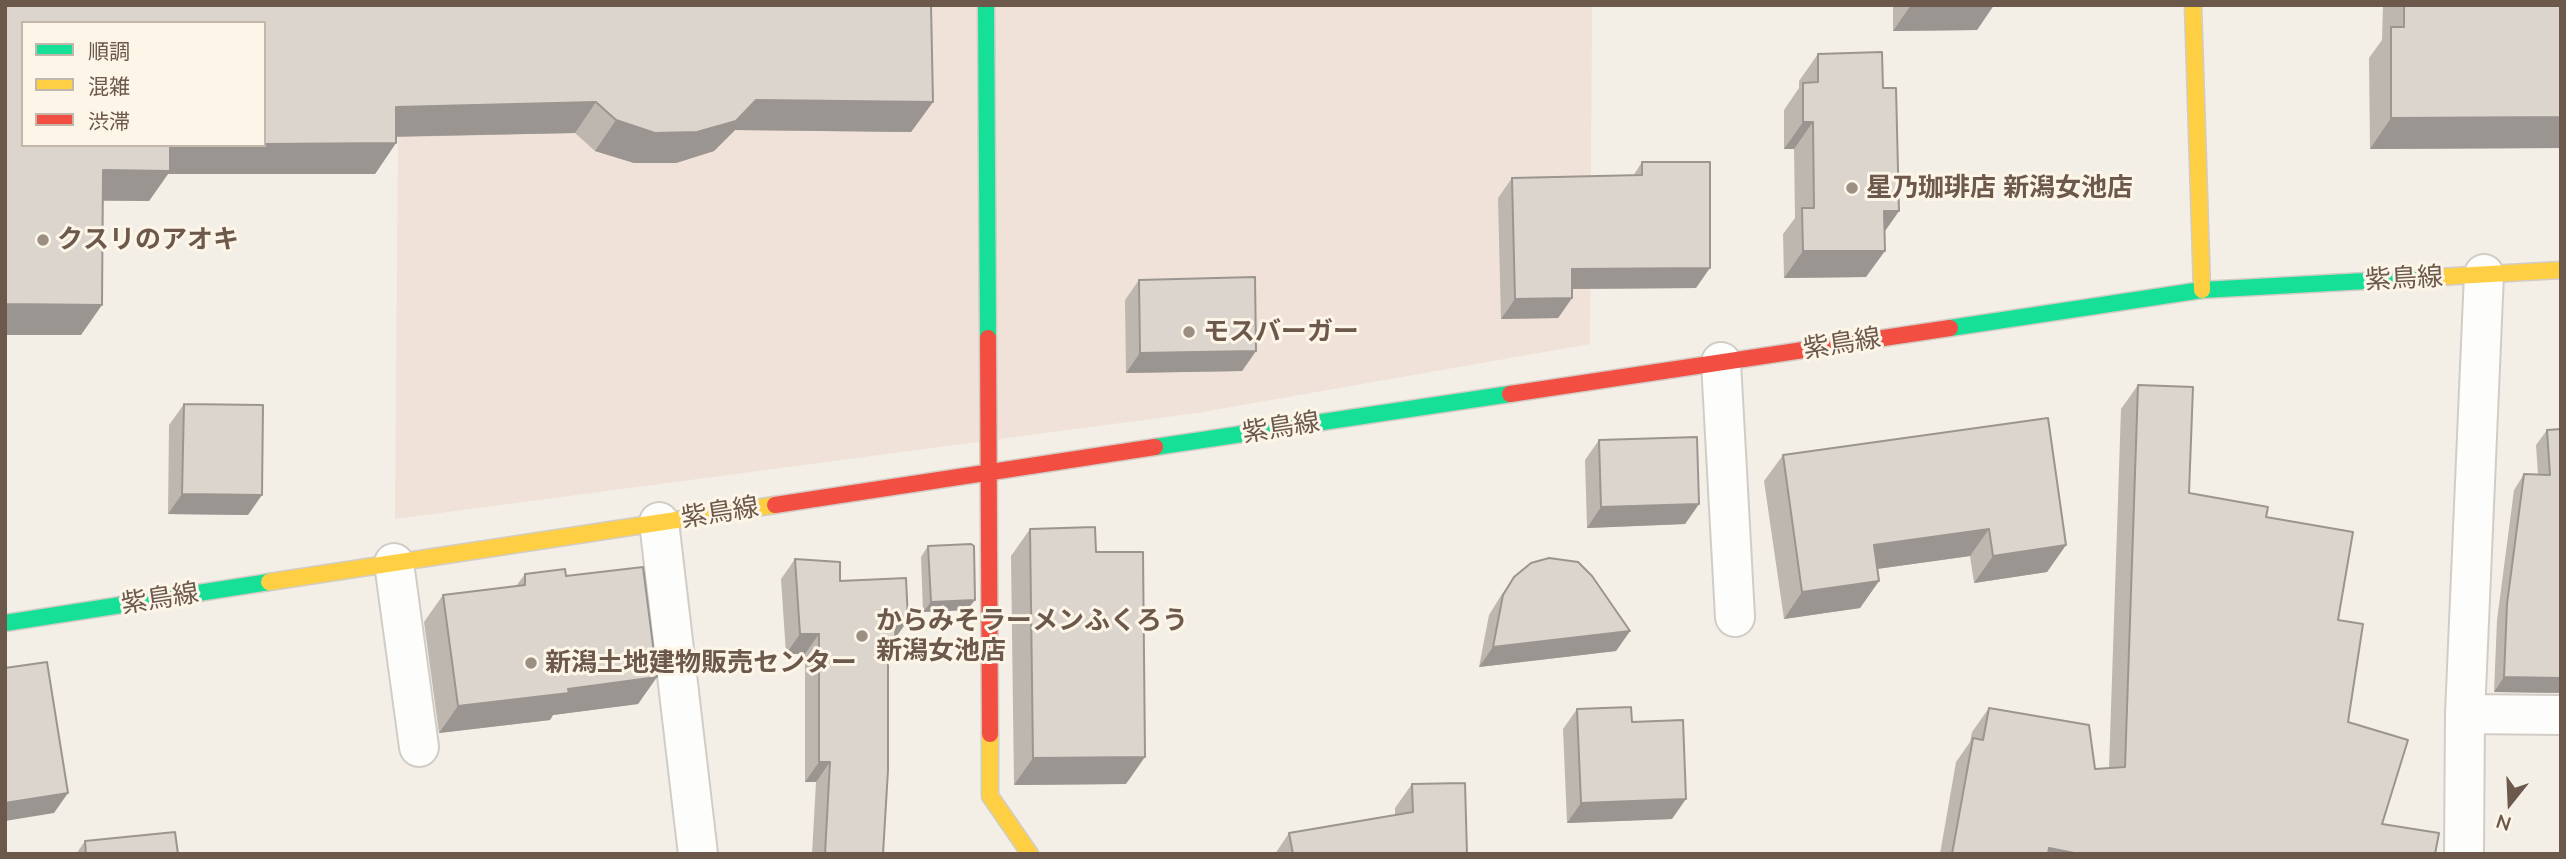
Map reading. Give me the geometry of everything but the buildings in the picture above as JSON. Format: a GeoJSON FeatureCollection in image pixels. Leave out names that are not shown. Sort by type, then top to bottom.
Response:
{"type":"FeatureCollection","features":[{"type":"Feature","properties":{"kind":"street"},"geometry":{"type":"LineString","coordinates":[[986,5],[989,796],[1030,854]]}},
{"type":"Feature","properties":{"kind":"street"},"geometry":{"type":"LineString","coordinates":[[2193,5],[2202,290]]}},
{"type":"Feature","properties":{"kind":"street","name":"紫鳥線"},"geometry":{"type":"LineString","coordinates":[[5,623],[2202,290],[2561,270]]}},
{"type":"Feature","properties":{"kind":"street"},"geometry":{"type":"LineString","coordinates":[[2464,854],[2465,714],[2484,274]]}},
{"type":"Feature","properties":{"kind":"street"},"geometry":{"type":"LineString","coordinates":[[1721,362],[1735,617]]}},
{"type":"Feature","properties":{"kind":"street"},"geometry":{"type":"LineString","coordinates":[[659,522],[698,854]]}},
{"type":"Feature","properties":{"kind":"street"},"geometry":{"type":"LineString","coordinates":[[394,563],[419,747]]}},
{"type":"Feature","properties":{"kind":"street"},"geometry":{"type":"LineString","coordinates":[[2465,714],[2561,715]]}},
{"type":"Feature","properties":{"kind":"shaded area"},"geometry":{"type":"Polygon","coordinates":[[[399,5],[1592,5],[1590,344],[1197,413],[395,519],[399,5]]]}},
{"type":"Feature","properties":{"kind":"traffic: fast"},"geometry":{"type":"LineString","coordinates":[[986,5],[988,338]]}},
{"type":"Feature","properties":{"kind":"traffic: fast"},"geometry":{"type":"LineString","coordinates":[[1950,328],[2202,290],[2438,277]]}},
{"type":"Feature","properties":{"kind":"traffic: fast"},"geometry":{"type":"LineString","coordinates":[[1155,447],[1510,394]]}},
{"type":"Feature","properties":{"kind":"traffic: fast"},"geometry":{"type":"LineString","coordinates":[[5,623],[269,582]]}},
{"type":"Feature","properties":{"kind":"traffic: slow"},"geometry":{"type":"LineString","coordinates":[[2193,5],[2202,290]]}},
{"type":"Feature","properties":{"kind":"traffic: slow"},"geometry":{"type":"LineString","coordinates":[[2438,277],[2561,270]]}},
{"type":"Feature","properties":{"kind":"traffic: slow"},"geometry":{"type":"LineString","coordinates":[[269,582],[775,505]]}},
{"type":"Feature","properties":{"kind":"traffic: slow"},"geometry":{"type":"LineString","coordinates":[[990,734],[990,796],[1030,854]]}},
{"type":"Feature","properties":{"kind":"traffic: jam"},"geometry":{"type":"LineString","coordinates":[[1510,394],[1950,328]]}},
{"type":"Feature","properties":{"kind":"traffic: jam"},"geometry":{"type":"LineString","coordinates":[[988,338],[990,734]]}},
{"type":"Feature","properties":{"kind":"traffic: jam"},"geometry":{"type":"LineString","coordinates":[[775,505],[1155,447]]}},
{"type":"Feature","properties":{"kind":"place","name":"星乃珈琲店 新潟女池店"},"geometry":{"type":"Point","coordinates":[1852,188]}},
{"type":"Feature","properties":{"kind":"place","name":"クスリのアオキ"},"geometry":{"type":"Point","coordinates":[43,240]}},
{"type":"Feature","properties":{"kind":"place","name":"モスバーガー"},"geometry":{"type":"Point","coordinates":[1189,332]}},
{"type":"Feature","properties":{"kind":"place","name":"からみそラーメンふくろう 新潟女池店"},"geometry":{"type":"Point","coordinates":[862,636]}},
{"type":"Feature","properties":{"kind":"place","name":"新潟土地建物販売センター"},"geometry":{"type":"Point","coordinates":[531,663]}}]}
